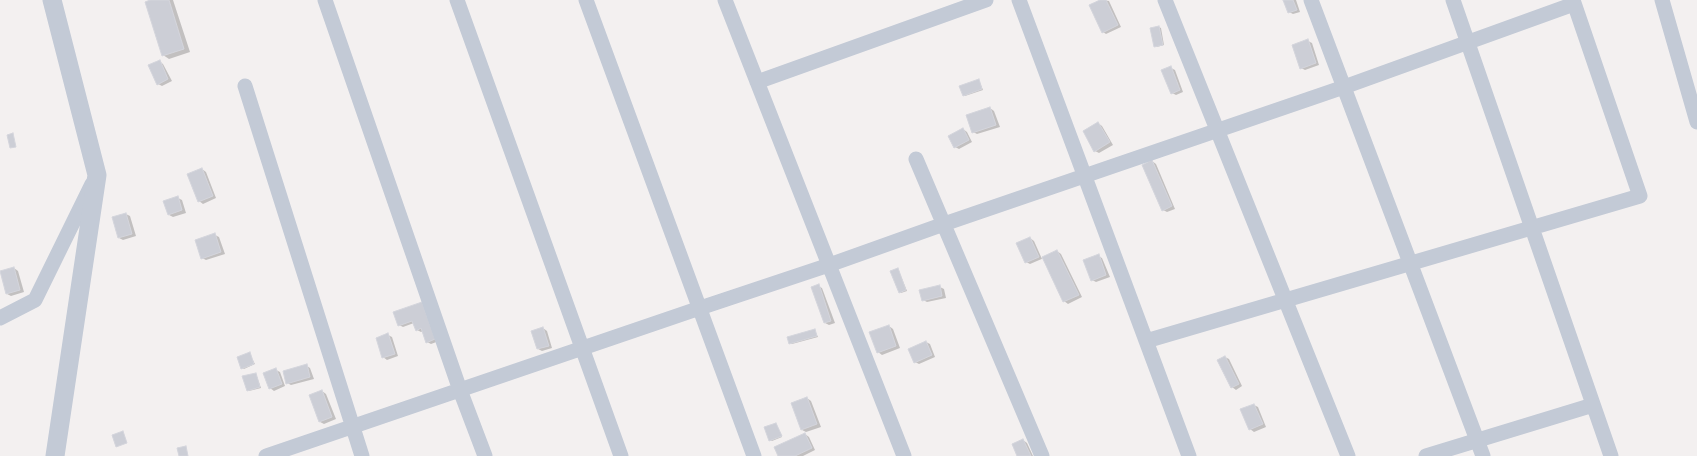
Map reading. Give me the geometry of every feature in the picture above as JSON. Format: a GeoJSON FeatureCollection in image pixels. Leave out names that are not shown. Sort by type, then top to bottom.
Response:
{"type":"FeatureCollection","features":[{"type":"Feature","properties":{"kind":"street"},"geometry":{"type":"LineString","coordinates":[[52,0],[97,174],[55,456]]}},
{"type":"Feature","properties":{"kind":"street"},"geometry":{"type":"LineString","coordinates":[[325,0],[460,390],[485,456]]}},
{"type":"Feature","properties":{"kind":"street"},"geometry":{"type":"LineString","coordinates":[[457,0],[621,456]]}},
{"type":"Feature","properties":{"kind":"street"},"geometry":{"type":"LineString","coordinates":[[586,0],[754,456]]}},
{"type":"Feature","properties":{"kind":"street"},"geometry":{"type":"LineString","coordinates":[[725,0],[904,456]]}},
{"type":"Feature","properties":{"kind":"street"},"geometry":{"type":"LineString","coordinates":[[758,82],[986,0]]}},
{"type":"Feature","properties":{"kind":"street"},"geometry":{"type":"LineString","coordinates":[[1019,0],[1189,456]]}},
{"type":"Feature","properties":{"kind":"street"},"geometry":{"type":"LineString","coordinates":[[1165,0],[1348,456]]}},
{"type":"Feature","properties":{"kind":"street"},"geometry":{"type":"LineString","coordinates":[[1311,0],[1483,456]]}},
{"type":"Feature","properties":{"kind":"street"},"geometry":{"type":"LineString","coordinates":[[1453,0],[1611,456]]}},
{"type":"Feature","properties":{"kind":"street"},"geometry":{"type":"LineString","coordinates":[[1662,0],[1697,122]]}},
{"type":"Feature","properties":{"kind":"street"},"geometry":{"type":"LineString","coordinates":[[266,456],[829,265],[1344,87],[1573,2],[1640,196],[1146,341]]}},
{"type":"Feature","properties":{"kind":"street"},"geometry":{"type":"LineString","coordinates":[[245,86],[362,456]]}},
{"type":"Feature","properties":{"kind":"street"},"geometry":{"type":"LineString","coordinates":[[916,159],[1042,456]]}},
{"type":"Feature","properties":{"kind":"street"},"geometry":{"type":"LineString","coordinates":[[0,318],[34,300],[97,174]]}},
{"type":"Feature","properties":{"kind":"street"},"geometry":{"type":"LineString","coordinates":[[1426,456],[1593,405]]}},
{"type":"Feature","properties":{"kind":"building"},"geometry":{"type":"Polygon","coordinates":[[[150,0],[169,0],[184,49],[162,56],[145,2],[150,0]]]}},
{"type":"Feature","properties":{"kind":"building"},"geometry":{"type":"Polygon","coordinates":[[[1100,0],[1106,0],[1118,25],[1102,33],[1089,5],[1100,0]]]}},
{"type":"Feature","properties":{"kind":"building"},"geometry":{"type":"Polygon","coordinates":[[[1283,0],[1293,0],[1297,10],[1288,13],[1283,0]]]}},
{"type":"Feature","properties":{"kind":"building"},"geometry":{"type":"Polygon","coordinates":[[[1159,26],[1163,45],[1154,47],[1150,28],[1159,26]]]}},
{"type":"Feature","properties":{"kind":"building"},"geometry":{"type":"Polygon","coordinates":[[[1308,39],[1316,63],[1300,69],[1292,45],[1308,39]]]}},
{"type":"Feature","properties":{"kind":"building"},"geometry":{"type":"Polygon","coordinates":[[[160,60],[168,79],[157,85],[148,65],[160,60]]]}},
{"type":"Feature","properties":{"kind":"building"},"geometry":{"type":"Polygon","coordinates":[[[1171,66],[1180,90],[1171,94],[1161,70],[1171,66]]]}},
{"type":"Feature","properties":{"kind":"building"},"geometry":{"type":"Polygon","coordinates":[[[979,79],[982,89],[963,96],[959,86],[979,79]]]}},
{"type":"Feature","properties":{"kind":"building"},"geometry":{"type":"Polygon","coordinates":[[[990,107],[996,125],[972,133],[966,115],[990,107]]]}},
{"type":"Feature","properties":{"kind":"building"},"geometry":{"type":"Polygon","coordinates":[[[1098,122],[1110,142],[1094,152],[1083,131],[1098,122]]]}},
{"type":"Feature","properties":{"kind":"building"},"geometry":{"type":"Polygon","coordinates":[[[963,128],[969,140],[954,148],[948,136],[963,128]]]}},
{"type":"Feature","properties":{"kind":"building"},"geometry":{"type":"Polygon","coordinates":[[[13,133],[16,147],[10,148],[7,135],[13,133]]]}},
{"type":"Feature","properties":{"kind":"building"},"geometry":{"type":"Polygon","coordinates":[[[1152,160],[1172,206],[1162,211],[1142,165],[1152,160]]]}},
{"type":"Feature","properties":{"kind":"building"},"geometry":{"type":"Polygon","coordinates":[[[202,168],[213,196],[198,202],[187,174],[202,168]]]}},
{"type":"Feature","properties":{"kind":"building"},"geometry":{"type":"Polygon","coordinates":[[[178,196],[182,210],[168,215],[163,201],[178,196]]]}},
{"type":"Feature","properties":{"kind":"building"},"geometry":{"type":"Polygon","coordinates":[[[126,213],[132,234],[118,238],[112,217],[126,213]]]}},
{"type":"Feature","properties":{"kind":"building"},"geometry":{"type":"Polygon","coordinates":[[[215,233],[221,252],[201,259],[195,240],[215,233]]]}},
{"type":"Feature","properties":{"kind":"building"},"geometry":{"type":"Polygon","coordinates":[[[1030,237],[1039,257],[1025,263],[1016,243],[1030,237]]]}},
{"type":"Feature","properties":{"kind":"building"},"geometry":{"type":"Polygon","coordinates":[[[1057,250],[1079,295],[1063,302],[1042,257],[1057,250]]]}},
{"type":"Feature","properties":{"kind":"building"},"geometry":{"type":"Polygon","coordinates":[[[1099,254],[1106,275],[1091,281],[1083,260],[1099,254]]]}},
{"type":"Feature","properties":{"kind":"building"},"geometry":{"type":"Polygon","coordinates":[[[14,267],[20,290],[6,294],[0,271],[14,267]]]}},
{"type":"Feature","properties":{"kind":"building"},"geometry":{"type":"Polygon","coordinates":[[[898,268],[906,290],[899,293],[890,271],[898,268]]]}},
{"type":"Feature","properties":{"kind":"building"},"geometry":{"type":"Polygon","coordinates":[[[819,284],[831,321],[824,323],[811,287],[819,284]]]}},
{"type":"Feature","properties":{"kind":"building"},"geometry":{"type":"Polygon","coordinates":[[[940,285],[942,296],[922,301],[919,290],[940,285]]]}},
{"type":"Feature","properties":{"kind":"building"},"geometry":{"type":"Polygon","coordinates":[[[422,302],[435,339],[426,343],[421,328],[416,331],[412,321],[398,326],[393,312],[422,302]]]}},
{"type":"Feature","properties":{"kind":"building"},"geometry":{"type":"Polygon","coordinates":[[[889,325],[896,346],[877,353],[869,332],[889,325]]]}},
{"type":"Feature","properties":{"kind":"building"},"geometry":{"type":"Polygon","coordinates":[[[543,327],[549,346],[537,349],[531,331],[543,327]]]}},
{"type":"Feature","properties":{"kind":"building"},"geometry":{"type":"Polygon","coordinates":[[[815,329],[817,336],[789,344],[787,337],[815,329]]]}},
{"type":"Feature","properties":{"kind":"building"},"geometry":{"type":"Polygon","coordinates":[[[388,333],[395,354],[382,358],[376,338],[388,333]]]}},
{"type":"Feature","properties":{"kind":"building"},"geometry":{"type":"Polygon","coordinates":[[[926,341],[932,355],[914,363],[908,349],[926,341]]]}},
{"type":"Feature","properties":{"kind":"building"},"geometry":{"type":"Polygon","coordinates":[[[250,352],[254,364],[241,369],[237,357],[250,352]]]}},
{"type":"Feature","properties":{"kind":"building"},"geometry":{"type":"Polygon","coordinates":[[[1225,356],[1239,384],[1231,388],[1217,360],[1225,356]]]}},
{"type":"Feature","properties":{"kind":"building"},"geometry":{"type":"Polygon","coordinates":[[[307,364],[310,377],[286,384],[283,371],[307,364]]]}},
{"type":"Feature","properties":{"kind":"building"},"geometry":{"type":"Polygon","coordinates":[[[276,368],[282,384],[269,389],[263,373],[276,368]]]}},
{"type":"Feature","properties":{"kind":"building"},"geometry":{"type":"Polygon","coordinates":[[[256,373],[260,387],[247,391],[242,376],[256,373]]]}},
{"type":"Feature","properties":{"kind":"building"},"geometry":{"type":"Polygon","coordinates":[[[322,390],[332,417],[319,422],[309,395],[322,390]]]}},
{"type":"Feature","properties":{"kind":"building"},"geometry":{"type":"Polygon","coordinates":[[[807,397],[817,424],[801,430],[791,403],[807,397]]]}},
{"type":"Feature","properties":{"kind":"building"},"geometry":{"type":"Polygon","coordinates":[[[1254,404],[1263,424],[1249,430],[1240,409],[1254,404]]]}},
{"type":"Feature","properties":{"kind":"building"},"geometry":{"type":"Polygon","coordinates":[[[776,423],[782,436],[769,441],[764,427],[776,423]]]}},
{"type":"Feature","properties":{"kind":"building"},"geometry":{"type":"Polygon","coordinates":[[[123,431],[127,443],[116,447],[112,435],[123,431]]]}},
{"type":"Feature","properties":{"kind":"building"},"geometry":{"type":"Polygon","coordinates":[[[805,433],[812,448],[795,456],[778,456],[774,447],[805,433]]]}},
{"type":"Feature","properties":{"kind":"building"},"geometry":{"type":"Polygon","coordinates":[[[1023,439],[1031,456],[1017,456],[1012,444],[1023,439]]]}},
{"type":"Feature","properties":{"kind":"building"},"geometry":{"type":"Polygon","coordinates":[[[186,446],[188,456],[179,456],[177,448],[186,446]]]}}]}
